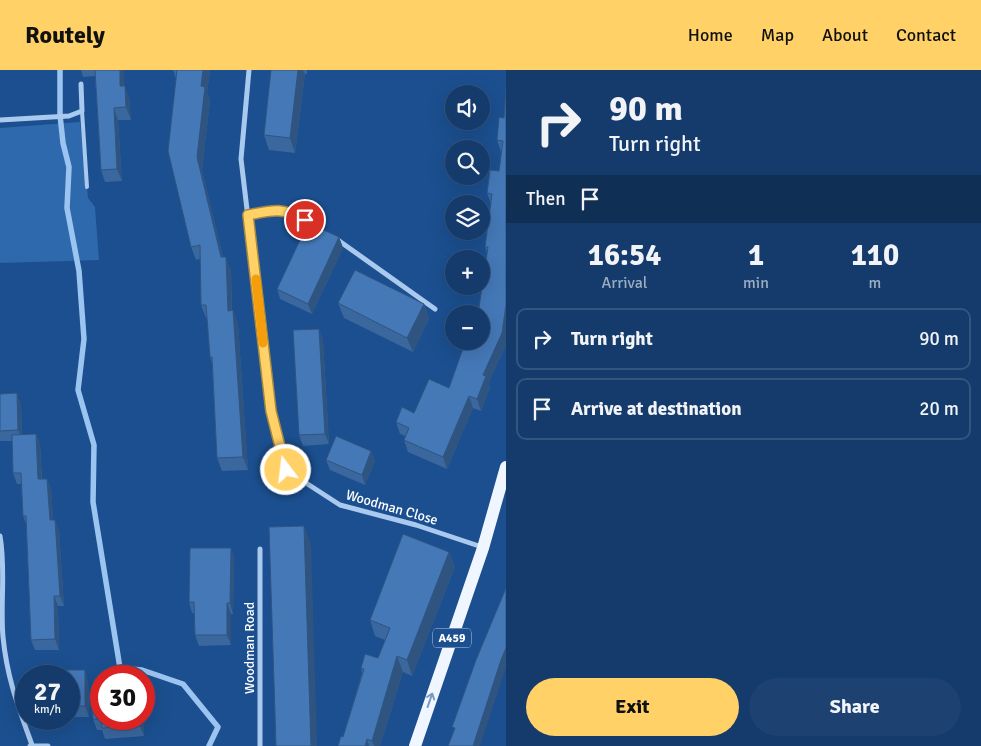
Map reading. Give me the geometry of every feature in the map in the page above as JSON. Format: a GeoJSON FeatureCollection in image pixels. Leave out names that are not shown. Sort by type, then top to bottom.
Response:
{"type":"FeatureCollection","features":[{"type":"Feature","properties":{"kind":"main road","name":"A459"},"geometry":{"type":"LineString","coordinates":[[414,746],[483,548],[506,467]]}},
{"type":"Feature","properties":{"kind":"main road"},"geometry":{"type":"LineString","coordinates":[[488,529],[506,502]]}},
{"type":"Feature","properties":{"kind":"street","name":"Woodman Close"},"geometry":{"type":"LineString","coordinates":[[249,70],[241,159],[271,411],[286,470],[340,505],[416,525],[483,548]]}},
{"type":"Feature","properties":{"kind":"street"},"geometry":{"type":"LineString","coordinates":[[0,120],[69,116],[82,111],[81,84]]}},
{"type":"Feature","properties":{"kind":"street"},"geometry":{"type":"LineString","coordinates":[[248,215],[284,210],[323,231]]}},
{"type":"Feature","properties":{"kind":"street"},"geometry":{"type":"LineString","coordinates":[[331,236],[435,309]]}},
{"type":"Feature","properties":{"kind":"street"},"geometry":{"type":"LineString","coordinates":[[0,536],[4,560],[3,635],[9,681],[31,745],[48,746]]}},
{"type":"Feature","properties":{"kind":"street","name":"Woodman Road"},"geometry":{"type":"LineString","coordinates":[[260,549],[260,746]]}},
{"type":"Feature","properties":{"kind":"lane"},"geometry":{"type":"LineString","coordinates":[[82,111],[87,187]]}},
{"type":"Feature","properties":{"kind":"shaded area"},"geometry":{"type":"Polygon","coordinates":[[[80,122],[88,198],[95,207],[99,260],[0,263],[0,128],[80,122]]]}},
{"type":"Feature","properties":{"kind":"building"},"geometry":{"type":"Polygon","coordinates":[[[95,70],[120,70],[120,86],[125,86],[126,107],[114,108],[117,169],[101,170],[95,70]]]}},
{"type":"Feature","properties":{"kind":"building"},"geometry":{"type":"Polygon","coordinates":[[[177,70],[203,70],[201,86],[205,87],[197,157],[221,257],[226,257],[228,311],[233,310],[243,457],[217,458],[212,357],[210,357],[206,305],[201,305],[200,245],[191,247],[168,151],[177,70]]]}},
{"type":"Feature","properties":{"kind":"building"},"geometry":{"type":"Polygon","coordinates":[[[271,70],[298,70],[290,138],[264,135],[271,70]]]}},
{"type":"Feature","properties":{"kind":"building"},"geometry":{"type":"Polygon","coordinates":[[[506,87],[506,305],[502,333],[483,375],[486,376],[477,399],[469,396],[443,457],[404,440],[409,428],[396,422],[402,407],[414,413],[429,379],[449,388],[463,350],[490,350],[490,305],[479,305],[481,295],[490,295],[490,250],[488,250],[488,247],[485,247],[486,240],[490,240],[492,194],[487,193],[488,185],[490,185],[490,170],[499,171],[503,141],[497,140],[499,117],[504,118],[506,87]]]}},
{"type":"Feature","properties":{"kind":"building"},"geometry":{"type":"Polygon","coordinates":[[[308,223],[339,237],[308,304],[277,289],[308,223]]]}},
{"type":"Feature","properties":{"kind":"building"},"geometry":{"type":"Polygon","coordinates":[[[355,270],[424,304],[407,338],[338,303],[355,270]]]}},
{"type":"Feature","properties":{"kind":"building"},"geometry":{"type":"Polygon","coordinates":[[[319,329],[325,434],[299,435],[293,330],[319,329]]]}},
{"type":"Feature","properties":{"kind":"building"},"geometry":{"type":"Polygon","coordinates":[[[17,393],[18,430],[0,431],[0,394],[17,393]]]}},
{"type":"Feature","properties":{"kind":"building"},"geometry":{"type":"Polygon","coordinates":[[[36,434],[38,479],[47,479],[50,520],[55,520],[60,596],[54,596],[55,639],[31,640],[26,516],[23,516],[21,473],[13,473],[12,435],[36,434]]]}},
{"type":"Feature","properties":{"kind":"building"},"geometry":{"type":"Polygon","coordinates":[[[336,436],[371,451],[362,475],[326,460],[336,436]]]}},
{"type":"Feature","properties":{"kind":"building"},"geometry":{"type":"Polygon","coordinates":[[[304,526],[311,746],[276,746],[269,527],[304,526]]]}},
{"type":"Feature","properties":{"kind":"building"},"geometry":{"type":"Polygon","coordinates":[[[403,534],[449,552],[407,660],[397,656],[372,741],[367,739],[365,746],[338,746],[341,736],[343,737],[364,669],[361,668],[365,654],[378,658],[390,628],[370,620],[403,534]]]}},
{"type":"Feature","properties":{"kind":"building"},"geometry":{"type":"Polygon","coordinates":[[[190,548],[231,548],[230,603],[227,603],[227,635],[195,635],[194,602],[189,602],[190,548]]]}},
{"type":"Feature","properties":{"kind":"building"},"geometry":{"type":"Polygon","coordinates":[[[506,588],[506,648],[473,746],[448,746],[455,728],[452,727],[476,660],[506,588]]]}},
{"type":"Feature","properties":{"kind":"building"},"geometry":{"type":"Polygon","coordinates":[[[80,670],[85,670],[85,706],[80,706],[80,670]]]}},
{"type":"Feature","properties":{"kind":"waterway"},"geometry":{"type":"LineString","coordinates":[[60,70],[60,115],[63,143],[69,167],[67,208],[79,271],[84,339],[78,390],[94,445],[93,502],[120,668],[142,670],[183,684],[218,727],[209,746]]}},
{"type":"Feature","properties":{"kind":"slow traffic"},"geometry":{"type":"LineString","coordinates":[[256,279],[263,343]]}},
{"type":"Feature","properties":{"kind":"route"},"geometry":{"type":"LineString","coordinates":[[286,470],[271,411],[248,215],[284,210],[305,220]]}}]}
